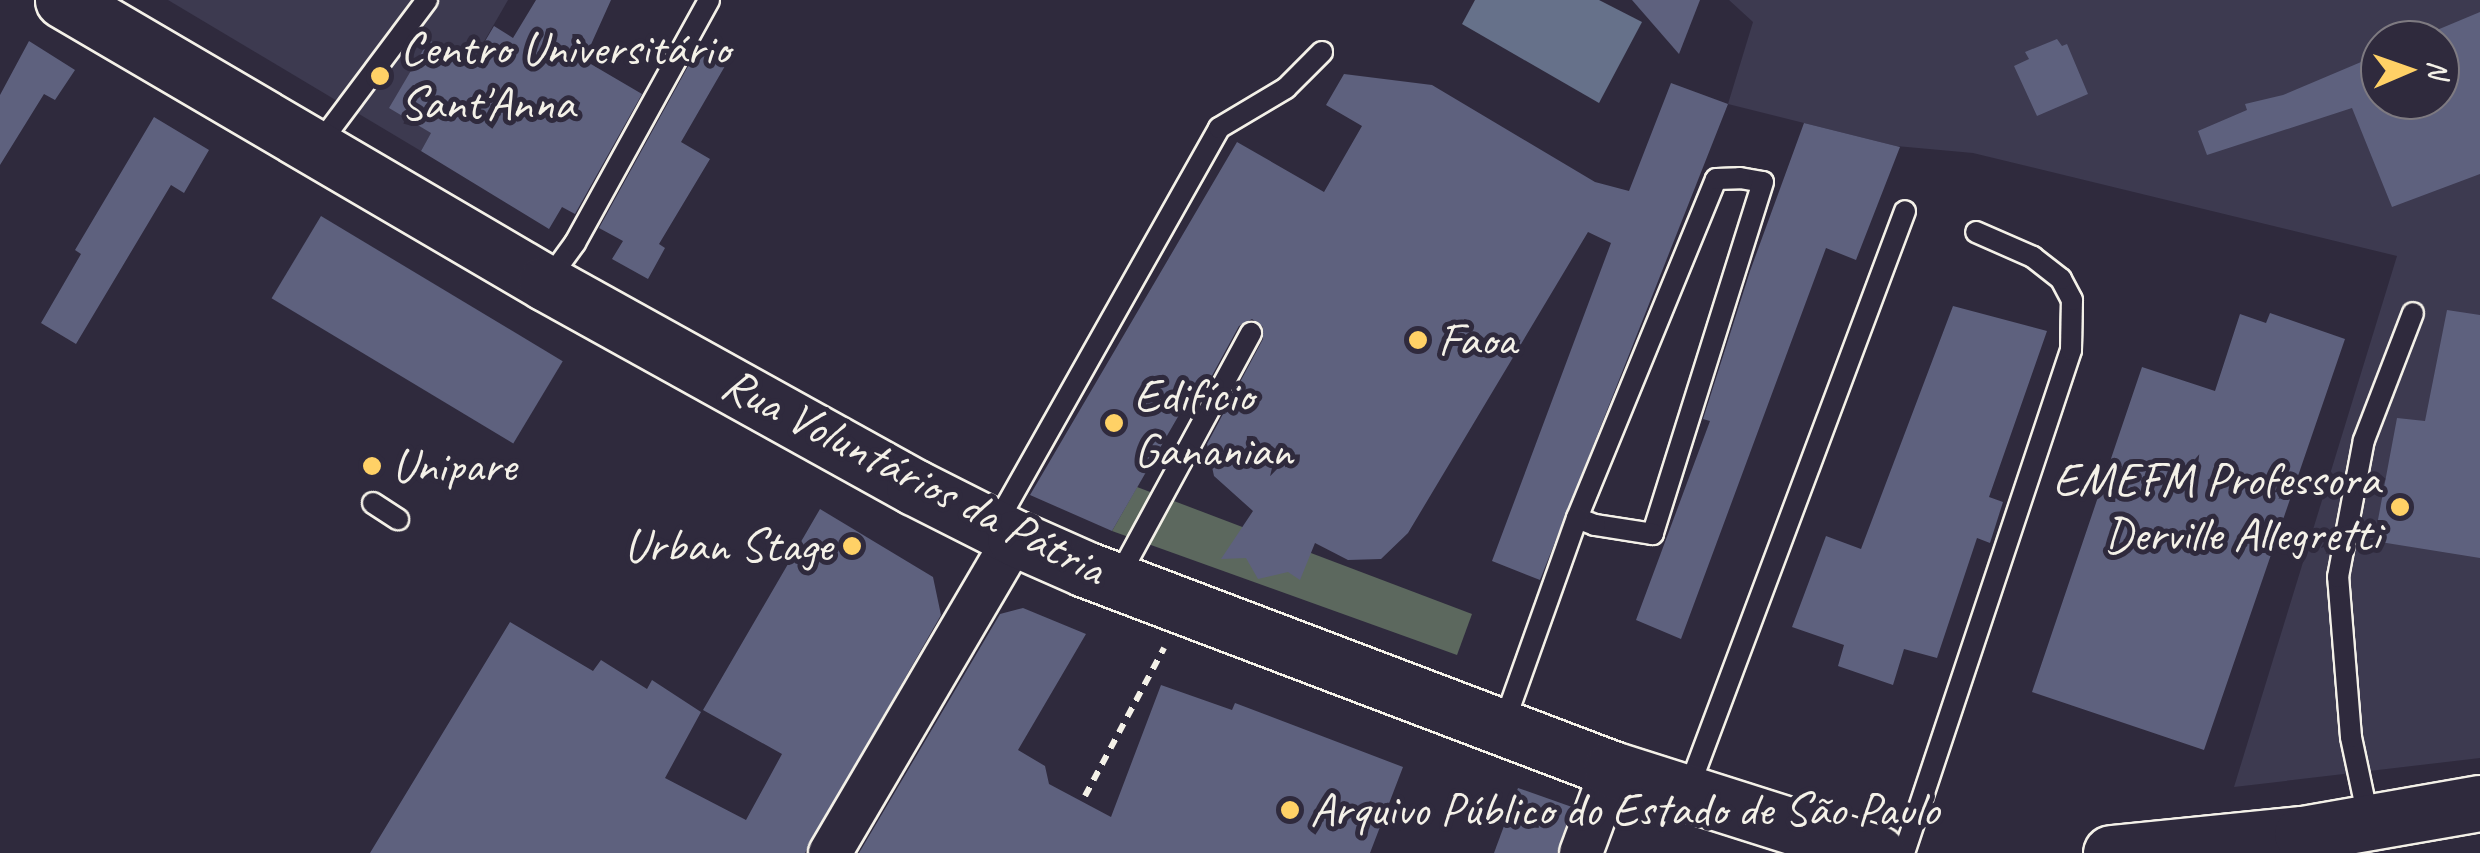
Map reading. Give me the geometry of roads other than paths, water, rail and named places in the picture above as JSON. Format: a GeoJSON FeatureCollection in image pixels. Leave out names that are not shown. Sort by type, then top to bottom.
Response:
{"type":"FeatureCollection","features":[{"type":"Feature","properties":{"kind":"main road","name":"Rua Voluntários da Pátria"},"geometry":{"type":"LineString","coordinates":[[63,0],[546,284],[1005,532],[1116,581],[1612,769],[1877,853]]}},
{"type":"Feature","properties":{"kind":"main road"},"geometry":{"type":"LineString","coordinates":[[2111,853],[2382,838],[2471,806]]}},
{"type":"Feature","properties":{"kind":"street"},"geometry":{"type":"LineString","coordinates":[[830,853],[1005,532]]}},
{"type":"Feature","properties":{"kind":"street"},"geometry":{"type":"LineString","coordinates":[[1581,853],[1612,769]]}},
{"type":"Feature","properties":{"kind":"lane"},"geometry":{"type":"LineString","coordinates":[[315,148],[427,0]]}},
{"type":"Feature","properties":{"kind":"lane"},"geometry":{"type":"LineString","coordinates":[[546,284],[583,228],[708,0]]}},
{"type":"Feature","properties":{"kind":"lane"},"geometry":{"type":"LineString","coordinates":[[1005,532],[1219,128],[1286,88],[1322,52]]}},
{"type":"Feature","properties":{"kind":"lane"},"geometry":{"type":"LineString","coordinates":[[1503,727],[1577,518],[1716,179],[1763,182],[1652,534],[1595,526],[1577,518]]}},
{"type":"Feature","properties":{"kind":"lane"},"geometry":{"type":"LineString","coordinates":[[1686,794],[1905,211]]}},
{"type":"Feature","properties":{"kind":"lane"},"geometry":{"type":"LineString","coordinates":[[1904,853],[2071,350],[2072,300],[2061,278],[2033,256],[1976,232]]}},
{"type":"Feature","properties":{"kind":"lane"},"geometry":{"type":"LineString","coordinates":[[2382,838],[2351,737],[2338,576],[2364,440],[2413,313]]}},
{"type":"Feature","properties":{"kind":"lane"},"geometry":{"type":"LineString","coordinates":[[1116,581],[1251,333]]}},
{"type":"Feature","properties":{"kind":"lane"},"geometry":{"type":"LineString","coordinates":[[373,503],[398,518]]}},
{"type":"Feature","properties":{"kind":"water"},"geometry":{"type":"Polygon","coordinates":[[[1475,0],[1599,0],[1642,22],[1599,103],[1462,24],[1475,0]]]}},
{"type":"Feature","properties":{"kind":"place","name":"Centro Universitário Sant'Anna"},"geometry":{"type":"Point","coordinates":[380,76]}},
{"type":"Feature","properties":{"kind":"place","name":"Faoa"},"geometry":{"type":"Point","coordinates":[1418,340]}},
{"type":"Feature","properties":{"kind":"place","name":"Edifício Gananian"},"geometry":{"type":"Point","coordinates":[1114,423]}},
{"type":"Feature","properties":{"kind":"place","name":"Unipare"},"geometry":{"type":"Point","coordinates":[372,466]}},
{"type":"Feature","properties":{"kind":"place","name":"EMEFM Professora Derville Allegretti"},"geometry":{"type":"Point","coordinates":[2400,507]}},
{"type":"Feature","properties":{"kind":"place","name":"Urban Stage"},"geometry":{"type":"Point","coordinates":[852,546]}},
{"type":"Feature","properties":{"kind":"place","name":"Arquivo Público do Estado de São Paulo"},"geometry":{"type":"Point","coordinates":[1290,810]}}]}
